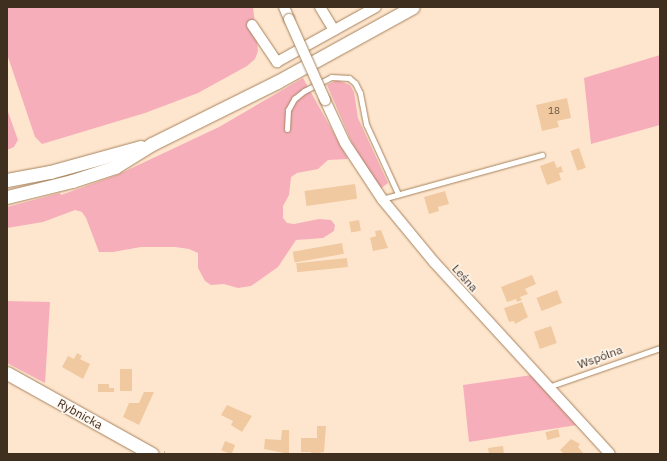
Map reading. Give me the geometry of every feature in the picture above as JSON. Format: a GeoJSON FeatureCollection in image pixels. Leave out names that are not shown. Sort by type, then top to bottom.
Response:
{"type":"FeatureCollection","features":[{"type":"Feature","properties":{"kind":"main road"},"geometry":{"type":"LineString","coordinates":[[7,197],[67,183],[115,167],[152,144],[277,82],[412,7]]}},
{"type":"Feature","properties":{"kind":"main road"},"geometry":{"type":"LineString","coordinates":[[7,180],[50,172],[152,144]]}},
{"type":"Feature","properties":{"kind":"main road","name":"Rybnicka"},"geometry":{"type":"LineString","coordinates":[[7,373],[152,454]]}},
{"type":"Feature","properties":{"kind":"street","name":"Leśna"},"geometry":{"type":"LineString","coordinates":[[284,7],[345,143],[382,199],[434,262],[610,454]]}},
{"type":"Feature","properties":{"kind":"street"},"geometry":{"type":"LineString","coordinates":[[320,7],[334,30]]}},
{"type":"Feature","properties":{"kind":"street"},"geometry":{"type":"LineString","coordinates":[[252,25],[278,62],[376,7]]}},
{"type":"Feature","properties":{"kind":"lane"},"geometry":{"type":"LineString","coordinates":[[286,129],[288,110],[294,100],[304,91],[331,77],[349,78],[355,83],[360,93],[366,124],[398,194]]}},
{"type":"Feature","properties":{"kind":"lane"},"geometry":{"type":"LineString","coordinates":[[382,199],[542,155]]}},
{"type":"Feature","properties":{"kind":"lane","name":"Wspólna"},"geometry":{"type":"LineString","coordinates":[[548,388],[660,348]]}},
{"type":"Feature","properties":{"kind":"shaded area"},"geometry":{"type":"Polygon","coordinates":[[[7,7],[253,7],[258,51],[255,59],[247,66],[198,93],[145,113],[42,144],[35,137],[7,54],[7,7]]]}},
{"type":"Feature","properties":{"kind":"shaded area"},"geometry":{"type":"Polygon","coordinates":[[[660,55],[660,125],[591,144],[584,78],[660,55]]]}},
{"type":"Feature","properties":{"kind":"shaded area"},"geometry":{"type":"Polygon","coordinates":[[[303,78],[348,159],[328,160],[318,169],[297,173],[291,177],[289,195],[283,206],[283,218],[287,223],[294,224],[319,219],[331,220],[335,225],[334,231],[323,238],[296,240],[278,267],[251,286],[238,288],[224,284],[211,285],[205,281],[198,268],[198,253],[189,249],[175,247],[141,247],[113,252],[99,252],[86,218],[82,212],[75,210],[43,222],[7,228],[7,207],[60,193],[61,195],[117,175],[219,127],[303,78]]]}},
{"type":"Feature","properties":{"kind":"shaded area"},"geometry":{"type":"Polygon","coordinates":[[[337,80],[350,85],[354,92],[358,118],[388,183],[380,189],[352,143],[327,85],[337,80]]]}},
{"type":"Feature","properties":{"kind":"shaded area"},"geometry":{"type":"Polygon","coordinates":[[[7,109],[18,140],[14,147],[7,150],[7,109]]]}},
{"type":"Feature","properties":{"kind":"shaded area"},"geometry":{"type":"Polygon","coordinates":[[[7,301],[50,302],[45,383],[7,363],[7,301]]]}},
{"type":"Feature","properties":{"kind":"shaded area"},"geometry":{"type":"Polygon","coordinates":[[[532,375],[577,425],[469,442],[463,385],[532,375]]]}},
{"type":"Feature","properties":{"kind":"building"},"geometry":{"type":"Polygon","coordinates":[[[567,98],[571,118],[557,121],[559,127],[542,131],[536,105],[567,98]]]}},
{"type":"Feature","properties":{"kind":"building"},"geometry":{"type":"Polygon","coordinates":[[[579,148],[586,168],[577,171],[570,151],[579,148]]]}},
{"type":"Feature","properties":{"kind":"building"},"geometry":{"type":"Polygon","coordinates":[[[554,161],[557,168],[561,166],[563,172],[559,173],[561,180],[547,185],[540,166],[554,161]]]}},
{"type":"Feature","properties":{"kind":"building"},"geometry":{"type":"Polygon","coordinates":[[[355,184],[357,199],[307,206],[304,191],[355,184]]]}},
{"type":"Feature","properties":{"kind":"building"},"geometry":{"type":"Polygon","coordinates":[[[445,191],[449,204],[438,207],[439,211],[429,214],[424,197],[445,191]]]}},
{"type":"Feature","properties":{"kind":"building"},"geometry":{"type":"Polygon","coordinates":[[[359,220],[361,231],[351,233],[349,222],[359,220]]]}},
{"type":"Feature","properties":{"kind":"building"},"geometry":{"type":"Polygon","coordinates":[[[381,230],[388,248],[373,251],[370,238],[376,236],[375,231],[381,230]]]}},
{"type":"Feature","properties":{"kind":"building"},"geometry":{"type":"Polygon","coordinates":[[[342,243],[344,254],[295,263],[293,252],[342,243]]]}},
{"type":"Feature","properties":{"kind":"building"},"geometry":{"type":"Polygon","coordinates":[[[347,258],[348,267],[297,272],[296,263],[347,258]]]}},
{"type":"Feature","properties":{"kind":"building"},"geometry":{"type":"Polygon","coordinates":[[[532,275],[536,284],[525,289],[528,294],[520,297],[522,300],[517,302],[516,299],[507,302],[501,287],[532,275]]]}},
{"type":"Feature","properties":{"kind":"building"},"geometry":{"type":"Polygon","coordinates":[[[557,290],[562,303],[541,311],[536,298],[557,290]]]}},
{"type":"Feature","properties":{"kind":"building"},"geometry":{"type":"Polygon","coordinates":[[[522,302],[528,317],[515,324],[514,321],[509,322],[504,308],[522,302]]]}},
{"type":"Feature","properties":{"kind":"building"},"geometry":{"type":"Polygon","coordinates":[[[551,326],[557,343],[540,349],[534,332],[551,326]]]}},
{"type":"Feature","properties":{"kind":"building"},"geometry":{"type":"Polygon","coordinates":[[[77,353],[82,356],[80,359],[90,364],[83,379],[62,367],[68,356],[74,359],[77,353]]]}},
{"type":"Feature","properties":{"kind":"building"},"geometry":{"type":"Polygon","coordinates":[[[120,369],[132,369],[132,391],[120,391],[120,369]]]}},
{"type":"Feature","properties":{"kind":"building"},"geometry":{"type":"Polygon","coordinates":[[[98,384],[109,384],[109,388],[114,388],[114,392],[98,392],[98,384]]]}},
{"type":"Feature","properties":{"kind":"building"},"geometry":{"type":"Polygon","coordinates":[[[144,392],[154,392],[139,425],[123,417],[129,403],[139,403],[144,392]]]}},
{"type":"Feature","properties":{"kind":"building"},"geometry":{"type":"Polygon","coordinates":[[[227,405],[252,416],[242,432],[231,425],[233,421],[221,415],[227,405]]]}},
{"type":"Feature","properties":{"kind":"building"},"geometry":{"type":"Polygon","coordinates":[[[317,426],[326,426],[324,452],[311,454],[311,452],[301,452],[301,438],[317,438],[317,426]]]}},
{"type":"Feature","properties":{"kind":"building"},"geometry":{"type":"Polygon","coordinates":[[[558,429],[560,437],[547,440],[545,432],[558,429]]]}},
{"type":"Feature","properties":{"kind":"building"},"geometry":{"type":"Polygon","coordinates":[[[282,430],[289,430],[289,454],[264,449],[265,439],[281,440],[282,430]]]}},
{"type":"Feature","properties":{"kind":"building"},"geometry":{"type":"Polygon","coordinates":[[[571,439],[580,444],[578,447],[584,454],[564,454],[560,450],[571,439]]]}},
{"type":"Feature","properties":{"kind":"building"},"geometry":{"type":"Polygon","coordinates":[[[225,441],[235,445],[232,454],[221,450],[225,441]]]}},
{"type":"Feature","properties":{"kind":"building"},"geometry":{"type":"Polygon","coordinates":[[[503,446],[504,454],[489,454],[488,448],[503,446]]]}}]}
